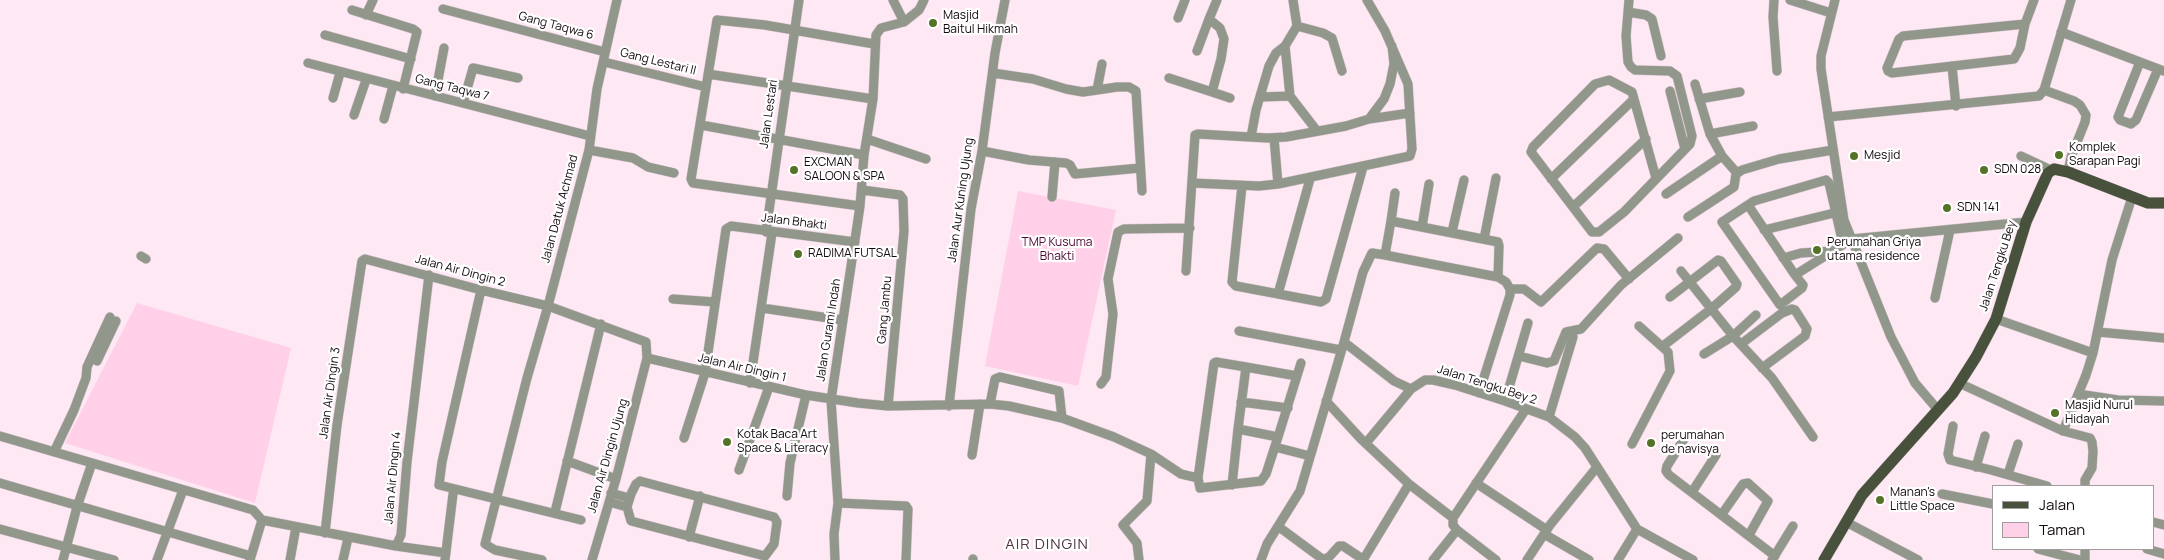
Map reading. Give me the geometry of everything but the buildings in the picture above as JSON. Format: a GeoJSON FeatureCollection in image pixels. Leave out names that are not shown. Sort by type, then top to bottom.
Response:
{"type":"FeatureCollection","features":[{"type":"Feature","properties":{"kind":"main road"},"geometry":{"type":"LineString","coordinates":[[2051,170],[2068,172],[2148,203],[2164,203]]}},
{"type":"Feature","properties":{"kind":"main road","name":"Jalan Tengku Bey"},"geometry":{"type":"LineString","coordinates":[[1825,560],[1848,523],[1862,495],[1938,410],[1959,383],[1996,319],[2026,222],[2051,170]]}},
{"type":"Feature","properties":{"kind":"street"},"geometry":{"type":"LineString","coordinates":[[366,15],[373,0]]}},
{"type":"Feature","properties":{"kind":"street","name":"Jalan Datuk Achmad"},"geometry":{"type":"LineString","coordinates":[[542,560],[495,550],[486,544],[527,378],[589,150],[597,90],[617,0]]}},
{"type":"Feature","properties":{"kind":"street","name":"Jalan Lestari"},"geometry":{"type":"LineString","coordinates":[[750,383],[762,308],[771,194],[778,140],[800,0]]}},
{"type":"Feature","properties":{"kind":"street"},"geometry":{"type":"LineString","coordinates":[[893,0],[904,22],[919,10],[923,0]]}},
{"type":"Feature","properties":{"kind":"street","name":"Jalan Aur Kuning Ujung"},"geometry":{"type":"LineString","coordinates":[[949,406],[971,209],[982,151],[995,53],[1005,0]]}},
{"type":"Feature","properties":{"kind":"street"},"geometry":{"type":"LineString","coordinates":[[1178,18],[1185,0]]}},
{"type":"Feature","properties":{"kind":"street"},"geometry":{"type":"LineString","coordinates":[[1197,51],[1217,0]]}},
{"type":"Feature","properties":{"kind":"street"},"geometry":{"type":"LineString","coordinates":[[1250,137],[1256,110],[1262,97],[1270,66],[1276,53],[1285,46],[1297,26],[1293,0]]}},
{"type":"Feature","properties":{"kind":"street"},"geometry":{"type":"LineString","coordinates":[[1192,183],[1242,186],[1278,184],[1310,179],[1410,156],[1412,149],[1408,84],[1392,46],[1368,0]]}},
{"type":"Feature","properties":{"kind":"street"},"geometry":{"type":"LineString","coordinates":[[1629,0],[1626,36],[1630,67],[1640,71],[1670,71],[1677,76],[1692,136],[1690,144],[1685,149],[1656,178],[1608,226],[1599,232],[1592,232],[1532,155],[1532,150],[1595,84],[1609,80],[1632,92],[1656,178]]}},
{"type":"Feature","properties":{"kind":"street"},"geometry":{"type":"LineString","coordinates":[[1774,0],[1773,17],[1777,71]]}},
{"type":"Feature","properties":{"kind":"street"},"geometry":{"type":"LineString","coordinates":[[1790,0],[1831,13]]}},
{"type":"Feature","properties":{"kind":"street"},"geometry":{"type":"LineString","coordinates":[[1835,0],[1821,56],[1822,86],[1844,220],[1890,337],[1915,383],[1938,410]]}},
{"type":"Feature","properties":{"kind":"street"},"geometry":{"type":"LineString","coordinates":[[2026,24],[1903,36],[1899,39],[1887,68],[1888,72],[2014,59],[2020,48],[2034,0]]}},
{"type":"Feature","properties":{"kind":"street"},"geometry":{"type":"LineString","coordinates":[[1828,117],[1956,106],[2039,96],[2044,90],[2071,0]]}},
{"type":"Feature","properties":{"kind":"street","name":"Gang Taqwa 6"},"geometry":{"type":"LineString","coordinates":[[443,9],[606,52]]}},
{"type":"Feature","properties":{"kind":"street"},"geometry":{"type":"LineString","coordinates":[[352,10],[415,30],[417,33],[403,89]]}},
{"type":"Feature","properties":{"kind":"street"},"geometry":{"type":"LineString","coordinates":[[1628,12],[1646,15],[1652,19],[1661,56]]}},
{"type":"Feature","properties":{"kind":"street"},"geometry":{"type":"LineString","coordinates":[[1209,19],[1220,28],[1224,39],[1212,92]]}},
{"type":"Feature","properties":{"kind":"street"},"geometry":{"type":"LineString","coordinates":[[860,206],[691,182],[716,22],[718,20],[796,30],[874,44]]}},
{"type":"Feature","properties":{"kind":"street","name":"Jalan Gurami Indah"},"geometry":{"type":"LineString","coordinates":[[835,560],[834,534],[838,503],[831,400],[855,242],[862,190],[864,154],[873,99],[874,44],[876,32],[881,28],[904,22]]}},
{"type":"Feature","properties":{"kind":"street"},"geometry":{"type":"LineString","coordinates":[[1297,26],[1323,33],[1332,38],[1342,72]]}},
{"type":"Feature","properties":{"kind":"street"},"geometry":{"type":"LineString","coordinates":[[2061,32],[2140,62],[2161,70],[2136,120],[2131,124],[2120,120],[2118,117],[2140,62]]}},
{"type":"Feature","properties":{"kind":"street"},"geometry":{"type":"LineString","coordinates":[[325,35],[411,59]]}},
{"type":"Feature","properties":{"kind":"street"},"geometry":{"type":"LineString","coordinates":[[1285,46],[1290,96],[1317,131]]}},
{"type":"Feature","properties":{"kind":"street"},"geometry":{"type":"LineString","coordinates":[[1368,119],[1384,99],[1390,84],[1394,64],[1392,46]]}},
{"type":"Feature","properties":{"kind":"street"},"geometry":{"type":"LineString","coordinates":[[435,96],[444,48]]}},
{"type":"Feature","properties":{"kind":"street","name":"Gang Lestari II"},"geometry":{"type":"LineString","coordinates":[[604,62],[706,87]]}},
{"type":"Feature","properties":{"kind":"street","name":"Gang Taqwa 7"},"geometry":{"type":"LineString","coordinates":[[308,63],[366,80],[590,136]]}},
{"type":"Feature","properties":{"kind":"street"},"geometry":{"type":"LineString","coordinates":[[1098,90],[1102,64]]}},
{"type":"Feature","properties":{"kind":"street"},"geometry":{"type":"LineString","coordinates":[[1952,66],[1956,106]]}},
{"type":"Feature","properties":{"kind":"street"},"geometry":{"type":"LineString","coordinates":[[463,103],[473,68],[518,78]]}},
{"type":"Feature","properties":{"kind":"street"},"geometry":{"type":"LineString","coordinates":[[333,98],[340,73]]}},
{"type":"Feature","properties":{"kind":"street"},"geometry":{"type":"LineString","coordinates":[[993,73],[1033,79],[1083,92],[1122,87],[1136,91],[1142,191]]}},
{"type":"Feature","properties":{"kind":"street"},"geometry":{"type":"LineString","coordinates":[[708,74],[873,99]]}},
{"type":"Feature","properties":{"kind":"street"},"geometry":{"type":"LineString","coordinates":[[1169,78],[1230,98]]}},
{"type":"Feature","properties":{"kind":"street"},"geometry":{"type":"LineString","coordinates":[[354,115],[366,80]]}},
{"type":"Feature","properties":{"kind":"street"},"geometry":{"type":"LineString","coordinates":[[1688,218],[1734,188],[1736,173],[1722,156],[1710,134],[1695,84]]}},
{"type":"Feature","properties":{"kind":"street"},"geometry":{"type":"LineString","coordinates":[[384,119],[393,86]]}},
{"type":"Feature","properties":{"kind":"street"},"geometry":{"type":"LineString","coordinates":[[2044,90],[2074,100],[2086,114],[2086,122],[2071,157],[2068,172]]}},
{"type":"Feature","properties":{"kind":"street"},"geometry":{"type":"LineString","coordinates":[[1670,91],[1685,149]]}},
{"type":"Feature","properties":{"kind":"street"},"geometry":{"type":"LineString","coordinates":[[1699,99],[1740,92]]}},
{"type":"Feature","properties":{"kind":"street"},"geometry":{"type":"LineString","coordinates":[[1262,97],[1290,96]]}},
{"type":"Feature","properties":{"kind":"street"},"geometry":{"type":"LineString","coordinates":[[1551,179],[1634,99]]}},
{"type":"Feature","properties":{"kind":"street"},"geometry":{"type":"LineString","coordinates":[[1186,271],[1194,137],[1196,134],[1274,138],[1302,135],[1346,126],[1368,119],[1410,112]]}},
{"type":"Feature","properties":{"kind":"street"},"geometry":{"type":"LineString","coordinates":[[700,125],[864,154]]}},
{"type":"Feature","properties":{"kind":"street"},"geometry":{"type":"LineString","coordinates":[[1710,134],[1753,126]]}},
{"type":"Feature","properties":{"kind":"street"},"geometry":{"type":"LineString","coordinates":[[1274,138],[1278,184]]}},
{"type":"Feature","properties":{"kind":"street"},"geometry":{"type":"LineString","coordinates":[[867,139],[926,159]]}},
{"type":"Feature","properties":{"kind":"street"},"geometry":{"type":"LineString","coordinates":[[1573,207],[1646,139]]}},
{"type":"Feature","properties":{"kind":"street"},"geometry":{"type":"LineString","coordinates":[[589,150],[633,158],[648,167],[674,173]]}},
{"type":"Feature","properties":{"kind":"street"},"geometry":{"type":"LineString","coordinates":[[1736,173],[1779,159],[1832,150]]}},
{"type":"Feature","properties":{"kind":"street"},"geometry":{"type":"LineString","coordinates":[[982,151],[1068,164],[1075,174],[1140,168]]}},
{"type":"Feature","properties":{"kind":"street"},"geometry":{"type":"LineString","coordinates":[[1666,194],[1722,156]]}},
{"type":"Feature","properties":{"kind":"street"},"geometry":{"type":"LineString","coordinates":[[2020,156],[2051,170]]}},
{"type":"Feature","properties":{"kind":"street"},"geometry":{"type":"LineString","coordinates":[[1052,197],[1055,162]]}},
{"type":"Feature","properties":{"kind":"street"},"geometry":{"type":"LineString","coordinates":[[1242,186],[1231,280],[1236,286],[1320,302],[1325,300],[1363,167]]}},
{"type":"Feature","properties":{"kind":"street"},"geometry":{"type":"LineString","coordinates":[[1484,239],[1496,178]]}},
{"type":"Feature","properties":{"kind":"street"},"geometry":{"type":"LineString","coordinates":[[1278,294],[1310,179]]}},
{"type":"Feature","properties":{"kind":"street"},"geometry":{"type":"LineString","coordinates":[[1452,232],[1464,180]]}},
{"type":"Feature","properties":{"kind":"street"},"geometry":{"type":"LineString","coordinates":[[1748,205],[1802,285],[1802,288],[1778,305],[1722,224],[1722,221],[1754,201],[1826,180],[1843,244]]}},
{"type":"Feature","properties":{"kind":"street"},"geometry":{"type":"LineString","coordinates":[[1422,226],[1429,184]]}},
{"type":"Feature","properties":{"kind":"street","name":"Gang Jambu"},"geometry":{"type":"LineString","coordinates":[[862,190],[898,194],[903,200],[904,231],[888,406]]}},
{"type":"Feature","properties":{"kind":"street"},"geometry":{"type":"LineString","coordinates":[[1385,255],[1395,193]]}},
{"type":"Feature","properties":{"kind":"street"},"geometry":{"type":"LineString","coordinates":[[2063,431],[2093,353],[2112,260],[2132,197]]}},
{"type":"Feature","properties":{"kind":"street"},"geometry":{"type":"LineString","coordinates":[[1764,230],[1834,213]]}},
{"type":"Feature","properties":{"kind":"street"},"geometry":{"type":"LineString","coordinates":[[1391,221],[1452,232],[1499,244],[1498,277]]}},
{"type":"Feature","properties":{"kind":"street"},"geometry":{"type":"LineString","coordinates":[[1796,275],[1852,239],[2026,222]]}},
{"type":"Feature","properties":{"kind":"street","name":"Jalan Bhakti"},"geometry":{"type":"LineString","coordinates":[[714,302],[724,232],[728,227],[855,242]]}},
{"type":"Feature","properties":{"kind":"street"},"geometry":{"type":"LineString","coordinates":[[1101,384],[1106,376],[1113,314],[1108,279],[1118,232],[1124,229],[1190,228]]}},
{"type":"Feature","properties":{"kind":"street"},"geometry":{"type":"LineString","coordinates":[[1935,298],[1950,230]]}},
{"type":"Feature","properties":{"kind":"street"},"geometry":{"type":"LineString","coordinates":[[1519,356],[1547,363],[1554,362],[1566,332],[1581,329],[1628,279],[1678,238]]}},
{"type":"Feature","properties":{"kind":"street"},"geometry":{"type":"LineString","coordinates":[[1510,289],[1524,290],[1541,302],[1592,252],[1601,248],[1611,256],[1628,279]]}},
{"type":"Feature","properties":{"kind":"street"},"geometry":{"type":"LineString","coordinates":[[1783,258],[1801,253],[1835,251]]}},
{"type":"Feature","properties":{"kind":"street"},"geometry":{"type":"LineString","coordinates":[[1260,560],[1267,544],[1300,491],[1369,256],[1374,253],[1385,255],[1498,277],[1506,282],[1510,289],[1510,295],[1479,393]]}},
{"type":"Feature","properties":{"kind":"street","name":"Jalan Air Dingin 2"},"geometry":{"type":"LineString","coordinates":[[365,259],[548,306]]}},
{"type":"Feature","properties":{"kind":"street","name":"Jalan Air Dingin 3"},"geometry":{"type":"LineString","coordinates":[[325,533],[337,425],[362,261],[365,259]]}},
{"type":"Feature","properties":{"kind":"street"},"geometry":{"type":"LineString","coordinates":[[1662,346],[1711,309],[1736,287],[1721,261],[1718,260],[1670,297]]}},
{"type":"Feature","properties":{"kind":"street"},"geometry":{"type":"LineString","coordinates":[[1681,272],[1733,336],[1772,378],[1813,438]]}},
{"type":"Feature","properties":{"kind":"street","name":"Jalan Air Dingin 4"},"geometry":{"type":"LineString","coordinates":[[396,546],[401,535],[407,462],[429,275]]}},
{"type":"Feature","properties":{"kind":"street"},"geometry":{"type":"LineString","coordinates":[[481,290],[438,484],[441,487],[555,512],[581,520]]}},
{"type":"Feature","properties":{"kind":"street"},"geometry":{"type":"LineString","coordinates":[[673,299],[714,302],[705,373],[684,438]]}},
{"type":"Feature","properties":{"kind":"street"},"geometry":{"type":"LineString","coordinates":[[548,306],[644,340],[647,344],[647,358]]}},
{"type":"Feature","properties":{"kind":"street"},"geometry":{"type":"LineString","coordinates":[[762,308],[842,320]]}},
{"type":"Feature","properties":{"kind":"street"},"geometry":{"type":"LineString","coordinates":[[1740,344],[1782,313],[1792,309],[1795,310],[1807,328],[1805,336],[1762,368]]}},
{"type":"Feature","properties":{"kind":"street"},"geometry":{"type":"LineString","coordinates":[[1704,354],[1733,336],[1756,315]]}},
{"type":"Feature","properties":{"kind":"street"},"geometry":{"type":"LineString","coordinates":[[54,452],[74,410],[86,378],[87,367],[113,319]]}},
{"type":"Feature","properties":{"kind":"street"},"geometry":{"type":"LineString","coordinates":[[1996,319],[2093,353]]}},
{"type":"Feature","properties":{"kind":"street"},"geometry":{"type":"LineString","coordinates":[[1505,401],[1528,323]]}},
{"type":"Feature","properties":{"kind":"street"},"geometry":{"type":"LineString","coordinates":[[555,512],[601,324]]}},
{"type":"Feature","properties":{"kind":"street"},"geometry":{"type":"LineString","coordinates":[[1632,444],[1670,371],[1669,353],[1639,326]]}},
{"type":"Feature","properties":{"kind":"street"},"geometry":{"type":"LineString","coordinates":[[1238,332],[1343,346],[1394,381],[1411,389],[1366,443]]}},
{"type":"Feature","properties":{"kind":"street"},"geometry":{"type":"LineString","coordinates":[[2098,332],[2164,338]]}},
{"type":"Feature","properties":{"kind":"street"},"geometry":{"type":"LineString","coordinates":[[1549,417],[1573,338]]}},
{"type":"Feature","properties":{"kind":"street","name":"Jalan Air Dingin 1"},"geometry":{"type":"LineString","coordinates":[[647,358],[705,373],[831,400],[888,406],[980,404],[1009,406],[1062,418],[1114,437],[1151,454],[1181,474],[1198,478],[1200,488],[1232,485]]}},
{"type":"Feature","properties":{"kind":"street","name":"Jalan Air Dingin Ujung"},"geometry":{"type":"LineString","coordinates":[[592,560],[616,479],[647,358]]}},
{"type":"Feature","properties":{"kind":"street"},"geometry":{"type":"LineString","coordinates":[[1198,478],[1213,365],[1216,362],[1297,376]]}},
{"type":"Feature","properties":{"kind":"street"},"geometry":{"type":"LineString","coordinates":[[1246,367],[1232,485],[1261,481],[1266,474],[1301,364]]}},
{"type":"Feature","properties":{"kind":"street"},"geometry":{"type":"LineString","coordinates":[[990,404],[995,379],[1000,377],[1059,391],[1062,418]]}},
{"type":"Feature","properties":{"kind":"street","name":"Jalan Tengku Bey 2"},"geometry":{"type":"LineString","coordinates":[[1411,389],[1429,379],[1505,401],[1549,417],[1575,437],[1597,467],[1637,530],[1693,560]]}},
{"type":"Feature","properties":{"kind":"street"},"geometry":{"type":"LineString","coordinates":[[1959,383],[2063,431],[2090,438],[2092,442],[2092,468],[2084,485]]}},
{"type":"Feature","properties":{"kind":"street"},"geometry":{"type":"LineString","coordinates":[[739,470],[769,387]]}},
{"type":"Feature","properties":{"kind":"street"},"geometry":{"type":"LineString","coordinates":[[2078,394],[2118,400],[2164,401]]}},
{"type":"Feature","properties":{"kind":"street"},"geometry":{"type":"LineString","coordinates":[[787,496],[790,463],[806,396]]}},
{"type":"Feature","properties":{"kind":"street"},"geometry":{"type":"LineString","coordinates":[[1326,401],[1409,484],[1453,518]]}},
{"type":"Feature","properties":{"kind":"street"},"geometry":{"type":"LineString","coordinates":[[1241,402],[1288,408]]}},
{"type":"Feature","properties":{"kind":"street"},"geometry":{"type":"LineString","coordinates":[[972,455],[980,404]]}},
{"type":"Feature","properties":{"kind":"street"},"geometry":{"type":"LineString","coordinates":[[1496,560],[1457,530],[1453,525],[1453,518],[1526,409]]}},
{"type":"Feature","properties":{"kind":"street"},"geometry":{"type":"LineString","coordinates":[[1954,426],[1948,458],[1954,462],[2008,474],[2044,485]]}},
{"type":"Feature","properties":{"kind":"street"},"geometry":{"type":"LineString","coordinates":[[1238,429],[1278,437]]}},
{"type":"Feature","properties":{"kind":"street"},"geometry":{"type":"LineString","coordinates":[[0,436],[253,510],[262,520],[446,556],[453,494]]}},
{"type":"Feature","properties":{"kind":"street"},"geometry":{"type":"LineString","coordinates":[[1976,466],[1985,436]]}},
{"type":"Feature","properties":{"kind":"street"},"geometry":{"type":"LineString","coordinates":[[1684,439],[1667,466],[1666,472],[1749,535],[1773,558],[1793,526]]}},
{"type":"Feature","properties":{"kind":"street"},"geometry":{"type":"LineString","coordinates":[[2008,474],[2018,444]]}},
{"type":"Feature","properties":{"kind":"street"},"geometry":{"type":"LineString","coordinates":[[1275,447],[1310,456]]}},
{"type":"Feature","properties":{"kind":"street"},"geometry":{"type":"LineString","coordinates":[[1138,560],[1137,543],[1123,525],[1147,501],[1151,454]]}},
{"type":"Feature","properties":{"kind":"street"},"geometry":{"type":"LineString","coordinates":[[1692,492],[1716,455]]}},
{"type":"Feature","properties":{"kind":"street"},"geometry":{"type":"LineString","coordinates":[[567,461],[616,479]]}},
{"type":"Feature","properties":{"kind":"street"},"geometry":{"type":"LineString","coordinates":[[63,560],[77,507],[92,463]]}},
{"type":"Feature","properties":{"kind":"street"},"geometry":{"type":"LineString","coordinates":[[1527,560],[1545,532],[1597,467]]}},
{"type":"Feature","properties":{"kind":"street"},"geometry":{"type":"LineString","coordinates":[[640,481],[700,496],[774,517],[777,522],[774,544],[765,556],[631,521],[628,503],[636,484],[640,481]]}},
{"type":"Feature","properties":{"kind":"street"},"geometry":{"type":"LineString","coordinates":[[0,483],[77,507],[167,531],[251,558],[262,520]]}},
{"type":"Feature","properties":{"kind":"street"},"geometry":{"type":"LineString","coordinates":[[1476,483],[1545,532],[1590,560]]}},
{"type":"Feature","properties":{"kind":"street"},"geometry":{"type":"LineString","coordinates":[[1722,514],[1743,484],[1748,483],[1768,501],[1749,535]]}},
{"type":"Feature","properties":{"kind":"street"},"geometry":{"type":"LineString","coordinates":[[1279,527],[1320,558],[1325,559],[1329,557],[1335,550],[1343,546],[1363,560],[1409,484]]}},
{"type":"Feature","properties":{"kind":"street"},"geometry":{"type":"LineString","coordinates":[[157,560],[183,490]]}},
{"type":"Feature","properties":{"kind":"street"},"geometry":{"type":"LineString","coordinates":[[1942,494],[1992,504]]}},
{"type":"Feature","properties":{"kind":"street"},"geometry":{"type":"LineString","coordinates":[[689,537],[700,496]]}},
{"type":"Feature","properties":{"kind":"street"},"geometry":{"type":"LineString","coordinates":[[610,498],[628,503]]}},
{"type":"Feature","properties":{"kind":"street"},"geometry":{"type":"LineString","coordinates":[[838,503],[906,506],[908,509],[906,560]]}},
{"type":"Feature","properties":{"kind":"street"},"geometry":{"type":"LineString","coordinates":[[1848,523],[1918,560]]}},
{"type":"Feature","properties":{"kind":"street"},"geometry":{"type":"LineString","coordinates":[[290,560],[296,527]]}},
{"type":"Feature","properties":{"kind":"street"},"geometry":{"type":"LineString","coordinates":[[0,529],[114,560]]}},
{"type":"Feature","properties":{"kind":"street"},"geometry":{"type":"LineString","coordinates":[[1433,560],[1457,530]]}},
{"type":"Feature","properties":{"kind":"street"},"geometry":{"type":"LineString","coordinates":[[1618,560],[1637,530]]}},
{"type":"Feature","properties":{"kind":"street"},"geometry":{"type":"LineString","coordinates":[[343,560],[348,538]]}},
{"type":"Feature","properties":{"kind":"street"},"geometry":{"type":"LineString","coordinates":[[2042,550],[2080,560]]}},
{"type":"Feature","properties":{"kind":"street"},"geometry":{"type":"LineString","coordinates":[[2150,550],[2164,554]]}},
{"type":"Feature","properties":{"kind":"green space","name":"TMP Kusuma Bhakti"},"geometry":{"type":"Polygon","coordinates":[[[1018,191],[1116,210],[1078,386],[985,366],[1018,191]]]}},
{"type":"Feature","properties":{"kind":"green space"},"geometry":{"type":"Polygon","coordinates":[[[137,303],[291,348],[255,503],[65,443],[137,303]]]}},
{"type":"Feature","properties":{"kind":"place","name":"Masjid Baitul Hikmah"},"geometry":{"type":"Point","coordinates":[933,23]}},
{"type":"Feature","properties":{"kind":"place","name":"Komplek Sarapan Pagi"},"geometry":{"type":"Point","coordinates":[2059,155]}},
{"type":"Feature","properties":{"kind":"place","name":"Mesjid"},"geometry":{"type":"Point","coordinates":[1854,156]}},
{"type":"Feature","properties":{"kind":"place","name":"EXCMAN SALOON & SPA"},"geometry":{"type":"Point","coordinates":[794,170]}},
{"type":"Feature","properties":{"kind":"place","name":"SDN 028"},"geometry":{"type":"Point","coordinates":[1984,170]}},
{"type":"Feature","properties":{"kind":"place","name":"SDN 141"},"geometry":{"type":"Point","coordinates":[1947,208]}},
{"type":"Feature","properties":{"kind":"place","name":"Perumahan Griya utama residence"},"geometry":{"type":"Point","coordinates":[1817,250]}},
{"type":"Feature","properties":{"kind":"place","name":"RADIMA FUTSAL"},"geometry":{"type":"Point","coordinates":[798,254]}},
{"type":"Feature","properties":{"kind":"place","name":"Masjid Nurul Hidayah"},"geometry":{"type":"Point","coordinates":[2055,413]}},
{"type":"Feature","properties":{"kind":"place","name":"Kotak Baca Art Space & Literacy"},"geometry":{"type":"Point","coordinates":[727,442]}},
{"type":"Feature","properties":{"kind":"place","name":"perumahan de navisya"},"geometry":{"type":"Point","coordinates":[1651,443]}},
{"type":"Feature","properties":{"kind":"place","name":"Manan's Little Space"},"geometry":{"type":"Point","coordinates":[1880,500]}},
{"type":"Feature","properties":{"kind":"district","name":"AIR DINGIN"},"geometry":{"type":"Point","coordinates":[1047,545]}}]}
